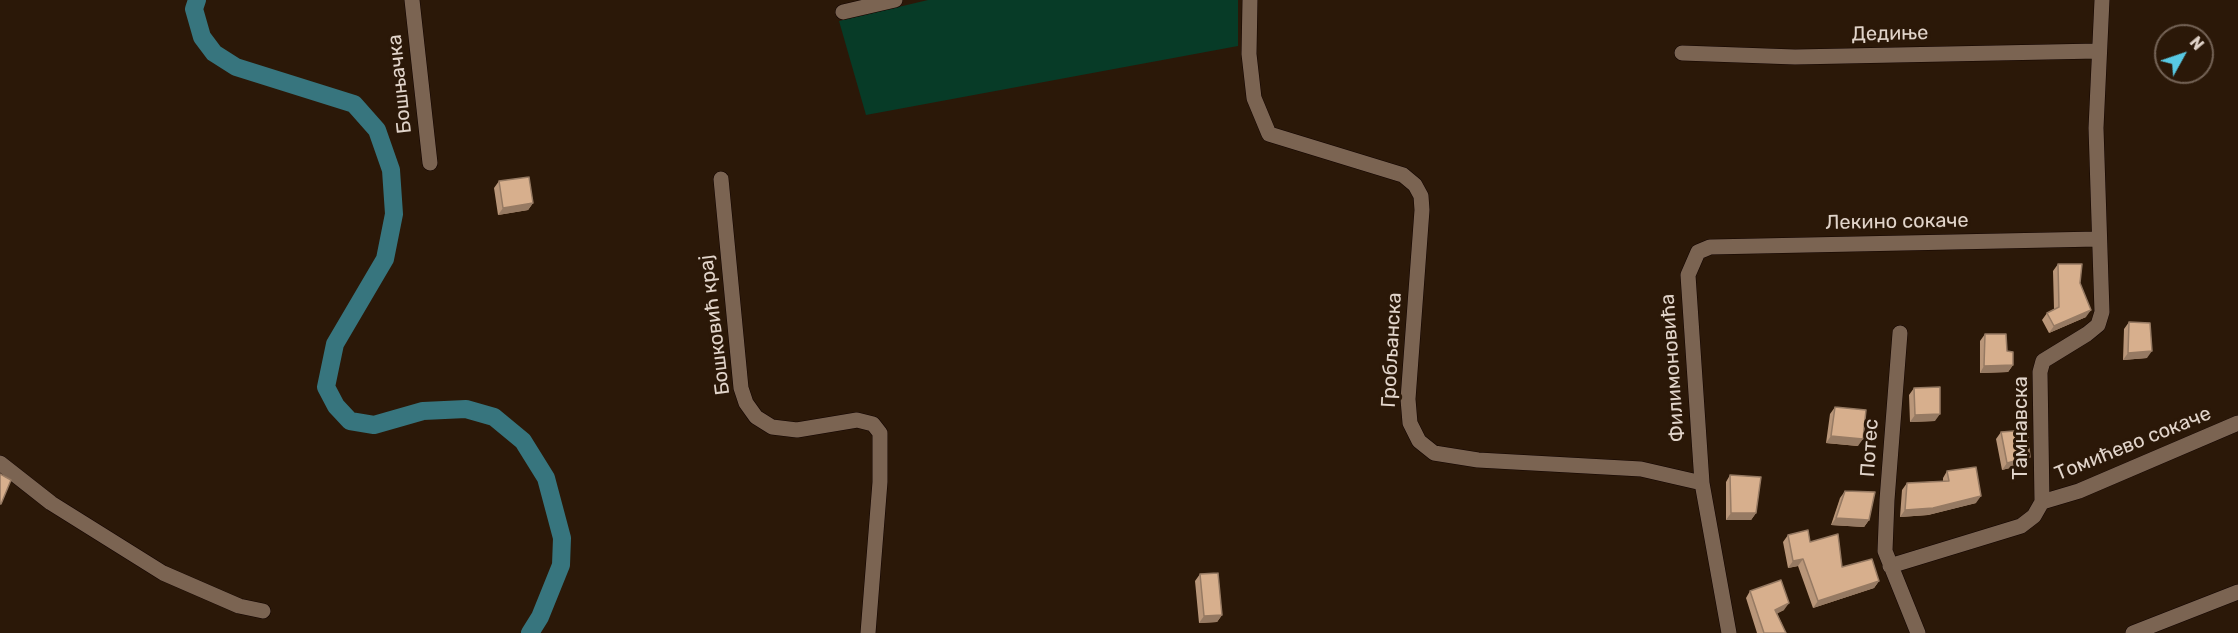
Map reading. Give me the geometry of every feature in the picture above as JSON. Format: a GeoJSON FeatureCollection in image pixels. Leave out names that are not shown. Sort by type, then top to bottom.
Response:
{"type":"FeatureCollection","features":[{"type":"Feature","properties":{"kind":"street","name":"Бошњачка"},"geometry":{"type":"LineString","coordinates":[[412,0],[430,163]]}},
{"type":"Feature","properties":{"kind":"street"},"geometry":{"type":"LineString","coordinates":[[843,12],[895,0]]}},
{"type":"Feature","properties":{"kind":"street","name":"Гробљанска"},"geometry":{"type":"LineString","coordinates":[[1251,0],[1249,54],[1254,98],[1269,134],[1403,175],[1415,185],[1421,196],[1422,210],[1407,399],[1410,423],[1419,441],[1434,453],[1478,460],[1641,469],[1702,483]]}},
{"type":"Feature","properties":{"kind":"street","name":"Тамнавска"},"geometry":{"type":"LineString","coordinates":[[1890,566],[2021,526],[2034,516],[2042,502],[2040,372],[2043,361],[2098,326],[2102,312],[2096,128],[2102,0]]}},
{"type":"Feature","properties":{"kind":"street","name":"Дедиње"},"geometry":{"type":"LineString","coordinates":[[1682,53],[1795,57],[2098,51]]}},
{"type":"Feature","properties":{"kind":"street","name":"Бошковић крај"},"geometry":{"type":"LineString","coordinates":[[721,179],[741,387],[746,403],[762,422],[782,429],[797,430],[857,420],[873,424],[880,433],[880,482],[868,633]]}},
{"type":"Feature","properties":{"kind":"street","name":"Лекино сокаче"},"geometry":{"type":"LineString","coordinates":[[1698,252],[1710,247],[2098,239]]}},
{"type":"Feature","properties":{"kind":"street","name":"Филимоновића"},"geometry":{"type":"LineString","coordinates":[[1698,252],[1688,275],[1702,483]]}},
{"type":"Feature","properties":{"kind":"street","name":"Потес"},"geometry":{"type":"LineString","coordinates":[[1890,566],[1885,551],[1885,535],[1899,333]]}},
{"type":"Feature","properties":{"kind":"street","name":"Томићево сокаче"},"geometry":{"type":"LineString","coordinates":[[2042,502],[2079,491],[2238,423]]}},
{"type":"Feature","properties":{"kind":"street"},"geometry":{"type":"LineString","coordinates":[[0,463],[59,509],[163,573],[239,606],[263,611]]}},
{"type":"Feature","properties":{"kind":"street"},"geometry":{"type":"LineString","coordinates":[[1702,483],[1729,633]]}},
{"type":"Feature","properties":{"kind":"street"},"geometry":{"type":"LineString","coordinates":[[1890,566],[1918,633]]}},
{"type":"Feature","properties":{"kind":"street"},"geometry":{"type":"LineString","coordinates":[[2133,633],[2238,592]]}},
{"type":"Feature","properties":{"kind":"green space"},"geometry":{"type":"Polygon","coordinates":[[[928,0],[1238,0],[1238,46],[866,115],[839,21],[928,0]]]}},
{"type":"Feature","properties":{"kind":"building"},"geometry":{"type":"Polygon","coordinates":[[[529,177],[533,203],[503,208],[499,181],[529,177]]]}},
{"type":"Feature","properties":{"kind":"building"},"geometry":{"type":"Polygon","coordinates":[[[2058,264],[2082,264],[2080,283],[2091,310],[2054,326],[2047,313],[2059,307],[2058,264]]]}},
{"type":"Feature","properties":{"kind":"building"},"geometry":{"type":"Polygon","coordinates":[[[2129,322],[2150,323],[2152,351],[2128,353],[2129,322]]]}},
{"type":"Feature","properties":{"kind":"building"},"geometry":{"type":"Polygon","coordinates":[[[1985,334],[2006,334],[2007,351],[2013,352],[2013,365],[1984,366],[1985,334]]]}},
{"type":"Feature","properties":{"kind":"building"},"geometry":{"type":"Polygon","coordinates":[[[1940,387],[1940,414],[1915,415],[1914,388],[1940,387]]]}},
{"type":"Feature","properties":{"kind":"building"},"geometry":{"type":"Polygon","coordinates":[[[1835,407],[1866,410],[1863,439],[1831,436],[1835,407]]]}},
{"type":"Feature","properties":{"kind":"building"},"geometry":{"type":"Polygon","coordinates":[[[2027,430],[2030,457],[2007,463],[2001,432],[2027,430]]]}},
{"type":"Feature","properties":{"kind":"building"},"geometry":{"type":"Polygon","coordinates":[[[1976,467],[1981,496],[1933,508],[1905,510],[1907,483],[1949,481],[1947,471],[1976,467]]]}},
{"type":"Feature","properties":{"kind":"building"},"geometry":{"type":"Polygon","coordinates":[[[0,474],[11,480],[1,504],[0,504],[0,474]]]}},
{"type":"Feature","properties":{"kind":"building"},"geometry":{"type":"Polygon","coordinates":[[[1730,475],[1761,477],[1756,513],[1731,513],[1730,475]]]}},
{"type":"Feature","properties":{"kind":"building"},"geometry":{"type":"Polygon","coordinates":[[[1845,491],[1875,492],[1869,520],[1836,518],[1845,491]]]}},
{"type":"Feature","properties":{"kind":"building"},"geometry":{"type":"Polygon","coordinates":[[[1808,530],[1810,542],[1838,534],[1842,567],[1872,559],[1879,581],[1818,601],[1803,559],[1793,561],[1788,535],[1808,530]]]}},
{"type":"Feature","properties":{"kind":"building"},"geometry":{"type":"Polygon","coordinates":[[[1218,573],[1222,615],[1204,616],[1200,574],[1218,573]]]}},
{"type":"Feature","properties":{"kind":"building"},"geometry":{"type":"Polygon","coordinates":[[[1781,580],[1789,603],[1775,610],[1786,633],[1764,633],[1750,591],[1781,580]]]}},
{"type":"Feature","properties":{"kind":"waterway"},"geometry":{"type":"LineString","coordinates":[[197,0],[194,9],[202,37],[214,53],[236,67],[354,104],[377,130],[391,170],[394,214],[385,259],[335,344],[326,387],[336,406],[350,421],[374,425],[423,411],[466,409],[494,417],[523,441],[546,478],[562,538],[561,565],[540,617],[530,633]]}}]}
